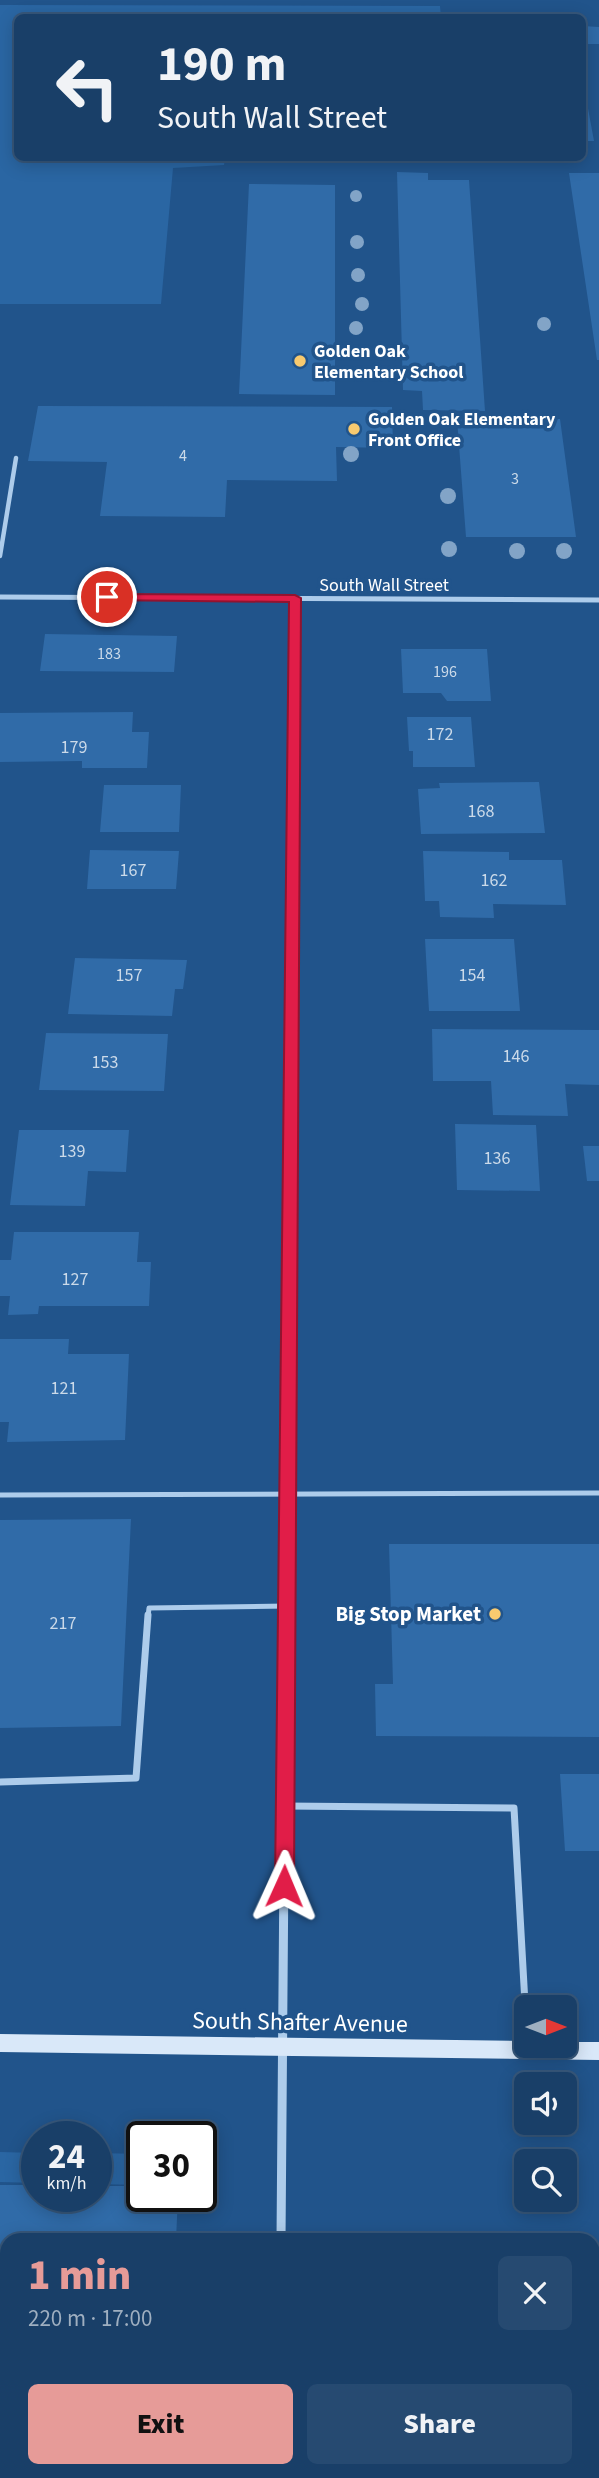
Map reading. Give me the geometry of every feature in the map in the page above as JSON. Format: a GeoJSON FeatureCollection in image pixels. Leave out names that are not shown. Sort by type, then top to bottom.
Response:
{"type":"FeatureCollection","features":[{"type":"Feature","properties":{"kind":"main road","name":"South Shafter Avenue"},"geometry":{"type":"LineString","coordinates":[[0,2043],[514,2045]]}},
{"type":"Feature","properties":{"kind":"main road","name":"South Shafter Avenue"},"geometry":{"type":"LineString","coordinates":[[578,2049],[599,2050]]}},
{"type":"Feature","properties":{"kind":"street","name":"South Wall Street"},"geometry":{"type":"LineString","coordinates":[[0,597],[599,600]]}},
{"type":"Feature","properties":{"kind":"street"},"geometry":{"type":"LineString","coordinates":[[281,2233],[295,598]]}},
{"type":"Feature","properties":{"kind":"lane"},"geometry":{"type":"LineString","coordinates":[[0,556],[16,458]]}},
{"type":"Feature","properties":{"kind":"lane"},"geometry":{"type":"LineString","coordinates":[[0,1495],[599,1493]]}},
{"type":"Feature","properties":{"kind":"lane"},"geometry":{"type":"LineString","coordinates":[[0,1782],[136,1779],[149,1608],[287,1606]]}},
{"type":"Feature","properties":{"kind":"lane"},"geometry":{"type":"LineString","coordinates":[[285,1806],[514,1808],[524,1995]]}},
{"type":"Feature","properties":{"kind":"shaded area"},"geometry":{"type":"Polygon","coordinates":[[[0,5],[440,6],[441,14],[14,14],[14,161],[225,161],[224,165],[173,168],[161,304],[0,304],[0,5]]]}},
{"type":"Feature","properties":{"kind":"shaded area"},"geometry":{"type":"Polygon","coordinates":[[[0,2152],[21,2153],[21,2183],[0,2182],[0,2152]]]}},
{"type":"Feature","properties":{"kind":"shaded area"},"geometry":{"type":"Polygon","coordinates":[[[112,2153],[126,2154],[126,2185],[112,2184],[112,2153]]]}},
{"type":"Feature","properties":{"kind":"building"},"geometry":{"type":"Polygon","coordinates":[[[586,26],[599,27],[599,44],[586,44],[586,26]]]}},
{"type":"Feature","properties":{"kind":"building"},"geometry":{"type":"Polygon","coordinates":[[[586,103],[587,103],[594,141],[586,141],[586,103]]]}},
{"type":"Feature","properties":{"kind":"building"},"geometry":{"type":"Polygon","coordinates":[[[397,172],[428,173],[428,180],[469,180],[485,411],[423,410],[422,391],[403,390],[397,172]]]}},
{"type":"Feature","properties":{"kind":"building"},"geometry":{"type":"Polygon","coordinates":[[[569,173],[599,173],[599,360],[597,360],[569,173]]]}},
{"type":"Feature","properties":{"kind":"building"},"geometry":{"type":"Polygon","coordinates":[[[249,184],[335,185],[335,395],[239,394],[249,184]]]}},
{"type":"Feature","properties":{"kind":"building"},"geometry":{"type":"Polygon","coordinates":[[[38,406],[392,407],[393,448],[336,447],[337,481],[227,480],[225,517],[100,516],[107,462],[28,461],[38,406]]]}},
{"type":"Feature","properties":{"kind":"building"},"geometry":{"type":"Polygon","coordinates":[[[457,419],[560,419],[576,537],[466,537],[457,419]]]}},
{"type":"Feature","properties":{"kind":"building"},"geometry":{"type":"Polygon","coordinates":[[[45,634],[177,636],[174,672],[40,671],[45,634]]]}},
{"type":"Feature","properties":{"kind":"building"},"geometry":{"type":"Polygon","coordinates":[[[401,649],[487,649],[491,701],[447,701],[441,693],[403,693],[401,649]]]}},
{"type":"Feature","properties":{"kind":"building"},"geometry":{"type":"Polygon","coordinates":[[[133,712],[132,732],[149,732],[147,768],[82,768],[82,761],[0,762],[0,713],[133,712]]]}},
{"type":"Feature","properties":{"kind":"building"},"geometry":{"type":"Polygon","coordinates":[[[407,717],[471,717],[475,767],[413,767],[407,717]]]}},
{"type":"Feature","properties":{"kind":"building"},"geometry":{"type":"Polygon","coordinates":[[[539,782],[545,833],[421,834],[418,789],[440,788],[439,783],[539,782]]]}},
{"type":"Feature","properties":{"kind":"building"},"geometry":{"type":"Polygon","coordinates":[[[104,785],[181,785],[179,832],[100,832],[104,785]]]}},
{"type":"Feature","properties":{"kind":"building"},"geometry":{"type":"Polygon","coordinates":[[[90,850],[179,851],[176,889],[87,889],[90,850]]]}},
{"type":"Feature","properties":{"kind":"building"},"geometry":{"type":"Polygon","coordinates":[[[423,851],[509,852],[509,860],[562,860],[566,905],[493,904],[494,918],[440,917],[439,901],[425,901],[423,851]]]}},
{"type":"Feature","properties":{"kind":"building"},"geometry":{"type":"Polygon","coordinates":[[[425,939],[514,939],[520,1011],[429,1011],[425,939]]]}},
{"type":"Feature","properties":{"kind":"building"},"geometry":{"type":"Polygon","coordinates":[[[75,958],[187,960],[183,989],[175,989],[172,1016],[68,1014],[75,958]]]}},
{"type":"Feature","properties":{"kind":"building"},"geometry":{"type":"Polygon","coordinates":[[[432,1029],[599,1030],[599,1085],[565,1084],[568,1116],[493,1115],[491,1081],[433,1081],[432,1029]]]}},
{"type":"Feature","properties":{"kind":"building"},"geometry":{"type":"Polygon","coordinates":[[[46,1033],[168,1034],[164,1091],[39,1090],[46,1033]]]}},
{"type":"Feature","properties":{"kind":"building"},"geometry":{"type":"Polygon","coordinates":[[[455,1124],[536,1125],[540,1191],[457,1190],[455,1124]]]}},
{"type":"Feature","properties":{"kind":"building"},"geometry":{"type":"Polygon","coordinates":[[[19,1130],[129,1130],[126,1172],[88,1171],[85,1206],[10,1205],[19,1130]]]}},
{"type":"Feature","properties":{"kind":"building"},"geometry":{"type":"Polygon","coordinates":[[[583,1146],[599,1146],[599,1181],[587,1181],[583,1146]]]}},
{"type":"Feature","properties":{"kind":"building"},"geometry":{"type":"Polygon","coordinates":[[[14,1232],[139,1232],[137,1262],[151,1262],[149,1306],[39,1306],[38,1314],[8,1315],[10,1296],[0,1296],[0,1260],[11,1260],[14,1232]]]}},
{"type":"Feature","properties":{"kind":"building"},"geometry":{"type":"Polygon","coordinates":[[[0,1339],[69,1339],[68,1354],[129,1354],[125,1440],[7,1442],[9,1422],[0,1422],[0,1339]]]}},
{"type":"Feature","properties":{"kind":"building"},"geometry":{"type":"Polygon","coordinates":[[[131,1519],[121,1726],[0,1728],[0,1520],[131,1519]]]}},
{"type":"Feature","properties":{"kind":"building","name":"Big Stop Market"},"geometry":{"type":"Polygon","coordinates":[[[389,1544],[599,1544],[599,1737],[376,1736],[375,1684],[393,1684],[389,1544]]]}},
{"type":"Feature","properties":{"kind":"building"},"geometry":{"type":"Polygon","coordinates":[[[560,1774],[599,1774],[599,1851],[565,1851],[560,1774]]]}},
{"type":"Feature","properties":{"kind":"building"},"geometry":{"type":"Polygon","coordinates":[[[0,2185],[21,2185],[21,2212],[112,2212],[112,2186],[126,2186],[126,2212],[177,2212],[176,2233],[0,2233],[0,2185]]]}},
{"type":"Feature","properties":{"kind":"place","name":"Golden Oak Elementary School"},"geometry":{"type":"Point","coordinates":[300,361]}},
{"type":"Feature","properties":{"kind":"place","name":"Golden Oak Elementary Front Office"},"geometry":{"type":"Point","coordinates":[354,429]}},
{"type":"Feature","properties":{"kind":"place","name":"Big Stop Market"},"geometry":{"type":"Point","coordinates":[495,1614]}},
{"type":"Feature","properties":{"kind":"route"},"geometry":{"type":"LineString","coordinates":[[107,597],[295,598],[284,1886]]}}]}
